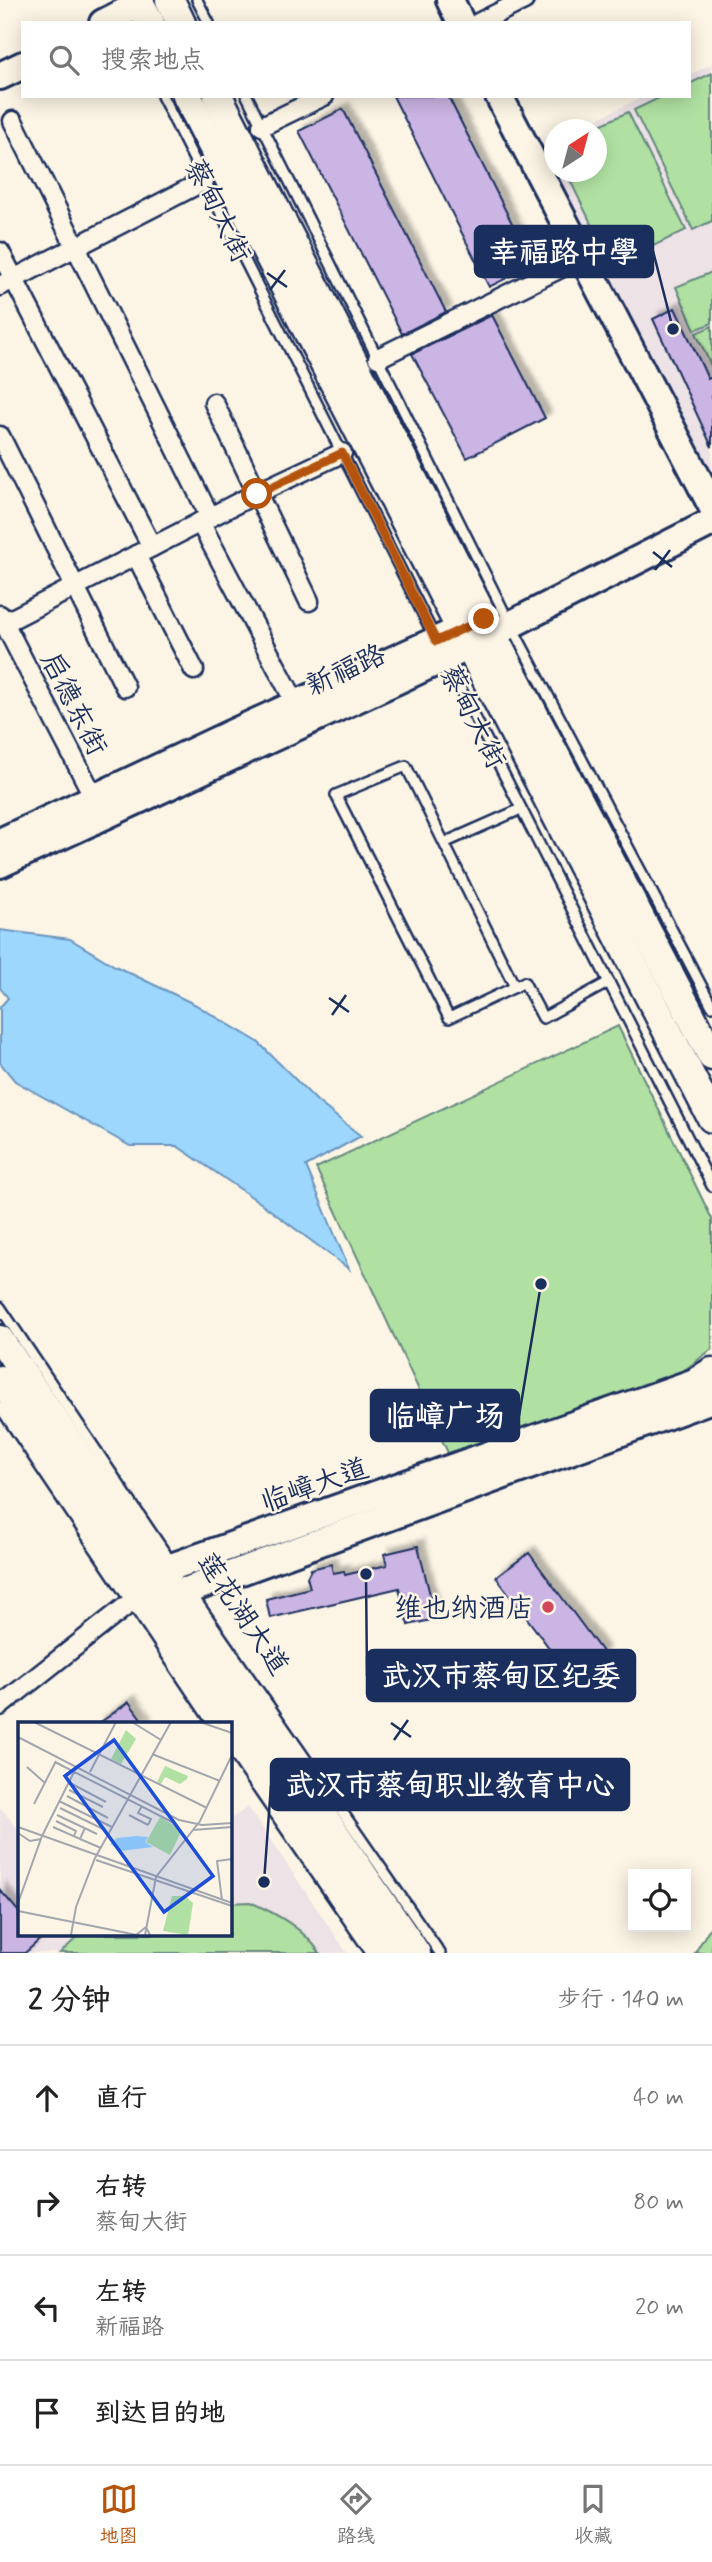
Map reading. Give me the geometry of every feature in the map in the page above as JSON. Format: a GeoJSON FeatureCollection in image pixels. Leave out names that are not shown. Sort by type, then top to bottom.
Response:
{"type":"FeatureCollection","features":[{"type":"Feature","properties":{"kind":"main road"},"geometry":{"type":"LineString","coordinates":[[170,0],[180,21]]}},
{"type":"Feature","properties":{"kind":"main road","name":"蔡甸大街"},"geometry":{"type":"LineString","coordinates":[[188,98],[487,627],[712,1118]]}},
{"type":"Feature","properties":{"kind":"main road","name":"蔡甸大街"},"geometry":{"type":"LineString","coordinates":[[219,98],[487,627],[712,1056]]}},
{"type":"Feature","properties":{"kind":"street"},"geometry":{"type":"LineString","coordinates":[[450,0],[460,21]]}},
{"type":"Feature","properties":{"kind":"street"},"geometry":{"type":"LineString","coordinates":[[482,21],[524,0]]}},
{"type":"Feature","properties":{"kind":"street"},"geometry":{"type":"LineString","coordinates":[[0,76],[21,66]]}},
{"type":"Feature","properties":{"kind":"street"},"geometry":{"type":"LineString","coordinates":[[262,126],[320,98]]}},
{"type":"Feature","properties":{"kind":"street"},"geometry":{"type":"LineString","coordinates":[[500,98],[712,506]]}},
{"type":"Feature","properties":{"kind":"street"},"geometry":{"type":"LineString","coordinates":[[13,121],[296,704]]}},
{"type":"Feature","properties":{"kind":"street"},"geometry":{"type":"LineString","coordinates":[[7,282],[204,181]]}},
{"type":"Feature","properties":{"kind":"street"},"geometry":{"type":"LineString","coordinates":[[0,252],[7,282],[144,551],[194,670]]}},
{"type":"Feature","properties":{"kind":"street"},"geometry":{"type":"LineString","coordinates":[[378,358],[583,257]]}},
{"type":"Feature","properties":{"kind":"street"},"geometry":{"type":"LineString","coordinates":[[214,403],[309,601]]}},
{"type":"Feature","properties":{"kind":"street"},"geometry":{"type":"LineString","coordinates":[[0,436],[125,687]]}},
{"type":"Feature","properties":{"kind":"street"},"geometry":{"type":"LineString","coordinates":[[1,617],[12,619],[342,453]]}},
{"type":"Feature","properties":{"kind":"street","name":"新福路"},"geometry":{"type":"LineString","coordinates":[[487,627],[712,506]]}},
{"type":"Feature","properties":{"kind":"street","name":"新福路"},"geometry":{"type":"LineString","coordinates":[[0,842],[99,807],[712,522]]}},
{"type":"Feature","properties":{"kind":"street","name":"启德东街"},"geometry":{"type":"LineString","coordinates":[[1,617],[99,807]]}},
{"type":"Feature","properties":{"kind":"street","name":"新福路"},"geometry":{"type":"LineString","coordinates":[[0,864],[99,807],[296,704],[441,650]]}},
{"type":"Feature","properties":{"kind":"street","name":"莲花湖大道"},"geometry":{"type":"LineString","coordinates":[[0,1339],[162,1588],[391,1953]]}},
{"type":"Feature","properties":{"kind":"street","name":"莲花湖大道"},"geometry":{"type":"LineString","coordinates":[[0,1379],[162,1588],[417,1953]]}},
{"type":"Feature","properties":{"kind":"street","name":"临嶂大道"},"geometry":{"type":"LineString","coordinates":[[0,1706],[162,1588],[708,1382]]}},
{"type":"Feature","properties":{"kind":"lane"},"geometry":{"type":"LineString","coordinates":[[197,0],[208,21]]}},
{"type":"Feature","properties":{"kind":"lane","name":"蔡甸大街"},"geometry":{"type":"LineString","coordinates":[[163,98],[712,1186]]}},
{"type":"Feature","properties":{"kind":"lane","name":"蔡甸大街"},"geometry":{"type":"LineString","coordinates":[[248,98],[378,358],[487,627],[712,1006]]}},
{"type":"Feature","properties":{"kind":"lane"},"geometry":{"type":"LineString","coordinates":[[515,986],[406,766],[336,795],[449,1018],[524,982],[543,1018],[608,982]]}},
{"type":"Feature","properties":{"kind":"lane"},"geometry":{"type":"LineString","coordinates":[[444,843],[521,809]]}},
{"type":"Feature","properties":{"kind":"lane","name":"莲花湖大道"},"geometry":{"type":"LineString","coordinates":[[0,1307],[162,1588],[212,1722]]}},
{"type":"Feature","properties":{"kind":"lane","name":"莲花湖大道"},"geometry":{"type":"LineString","coordinates":[[0,1408],[162,1588],[440,1953]]}},
{"type":"Feature","properties":{"kind":"lane"},"geometry":{"type":"LineString","coordinates":[[231,1750],[371,1953]]}},
{"type":"Feature","properties":{"kind":"shaded area"},"geometry":{"type":"Polygon","coordinates":[[[712,64],[712,487],[562,182],[607,182],[607,119],[597,119],[641,98],[691,98],[691,74],[712,64]]]}},
{"type":"Feature","properties":{"kind":"shaded area"},"geometry":{"type":"Polygon","coordinates":[[[0,1807],[18,1829],[18,1936],[231,1936],[231,1819],[248,1807],[347,1953],[0,1953],[0,1807]]]}},
{"type":"Feature","properties":{"kind":"green space"},"geometry":{"type":"Polygon","coordinates":[[[712,73],[712,221],[693,230],[634,110],[659,98],[691,98],[691,83],[712,73]]]}},
{"type":"Feature","properties":{"kind":"green space"},"geometry":{"type":"Polygon","coordinates":[[[628,112],[686,230],[612,266],[571,182],[607,182],[607,122],[628,112]]]}},
{"type":"Feature","properties":{"kind":"green space"},"geometry":{"type":"Polygon","coordinates":[[[712,272],[712,323],[695,330],[676,287],[712,272]]]}},
{"type":"Feature","properties":{"kind":"green space"},"geometry":{"type":"Polygon","coordinates":[[[712,326],[712,368],[696,333],[712,326]]]}},
{"type":"Feature","properties":{"kind":"green space"},"geometry":{"type":"Polygon","coordinates":[[[618,1026],[712,1219],[712,1349],[665,1385],[449,1455],[316,1168],[618,1026]]]}},
{"type":"Feature","properties":{"kind":"green space"},"geometry":{"type":"Polygon","coordinates":[[[250,1902],[270,1912],[306,1936],[320,1953],[60,1953],[79,1936],[231,1936],[231,1903],[250,1902]]]}},
{"type":"Feature","properties":{"kind":"green space"},"geometry":{"type":"Polygon","coordinates":[[[712,1924],[712,1953],[695,1953],[712,1924]]]}},
{"type":"Feature","properties":{"kind":"water"},"geometry":{"type":"Polygon","coordinates":[[[0,930],[70,939],[115,966],[196,1005],[258,1042],[318,1102],[361,1136],[306,1166],[349,1269],[262,1204],[177,1146],[130,1146],[15,1081],[0,1063],[0,1007],[8,998],[0,988],[0,930]]]}},
{"type":"Feature","properties":{"kind":"building"},"geometry":{"type":"Polygon","coordinates":[[[394,98],[449,98],[533,265],[489,287],[394,98]]]}},
{"type":"Feature","properties":{"kind":"building"},"geometry":{"type":"Polygon","coordinates":[[[343,109],[446,312],[402,334],[299,131],[343,109]]]}},
{"type":"Feature","properties":{"kind":"building"},"geometry":{"type":"Polygon","coordinates":[[[675,308],[708,379],[712,377],[712,447],[653,319],[675,308]]]}},
{"type":"Feature","properties":{"kind":"building"},"geometry":{"type":"Polygon","coordinates":[[[492,315],[545,418],[467,458],[412,354],[492,315]]]}},
{"type":"Feature","properties":{"kind":"building"},"geometry":{"type":"Polygon","coordinates":[[[418,1546],[436,1619],[408,1625],[399,1588],[270,1618],[266,1599],[310,1588],[307,1577],[311,1569],[331,1564],[333,1573],[344,1571],[345,1575],[387,1565],[384,1554],[418,1546]]]}},
{"type":"Feature","properties":{"kind":"building"},"geometry":{"type":"Polygon","coordinates":[[[529,1553],[603,1653],[571,1677],[496,1577],[529,1553]]]}},
{"type":"Feature","properties":{"kind":"building"},"geometry":{"type":"Polygon","coordinates":[[[129,1702],[144,1722],[101,1722],[129,1702]]]}},
{"type":"Feature","properties":{"kind":"building"},"geometry":{"type":"Polygon","coordinates":[[[0,1890],[18,1911],[18,1936],[44,1936],[25,1953],[0,1953],[0,1890]]]}},
{"type":"Feature","properties":{"kind":"place","name":"幸福路中學"},"geometry":{"type":"Point","coordinates":[673,329]}},
{"type":"Feature","properties":{"kind":"place","name":"临嶂广场"},"geometry":{"type":"Point","coordinates":[541,1284]}},
{"type":"Feature","properties":{"kind":"place","name":"武汉市蔡甸区纪委"},"geometry":{"type":"Point","coordinates":[366,1574]}},
{"type":"Feature","properties":{"kind":"place","name":"维也纳酒店"},"geometry":{"type":"Point","coordinates":[548,1607]}},
{"type":"Feature","properties":{"kind":"place","name":"武汉市蔡甸职业教育中心"},"geometry":{"type":"Point","coordinates":[264,1882]}},
{"type":"Feature","properties":{"kind":"route"},"geometry":{"type":"LineString","coordinates":[[257,494],[342,453],[436,641],[484,619]]}}]}
